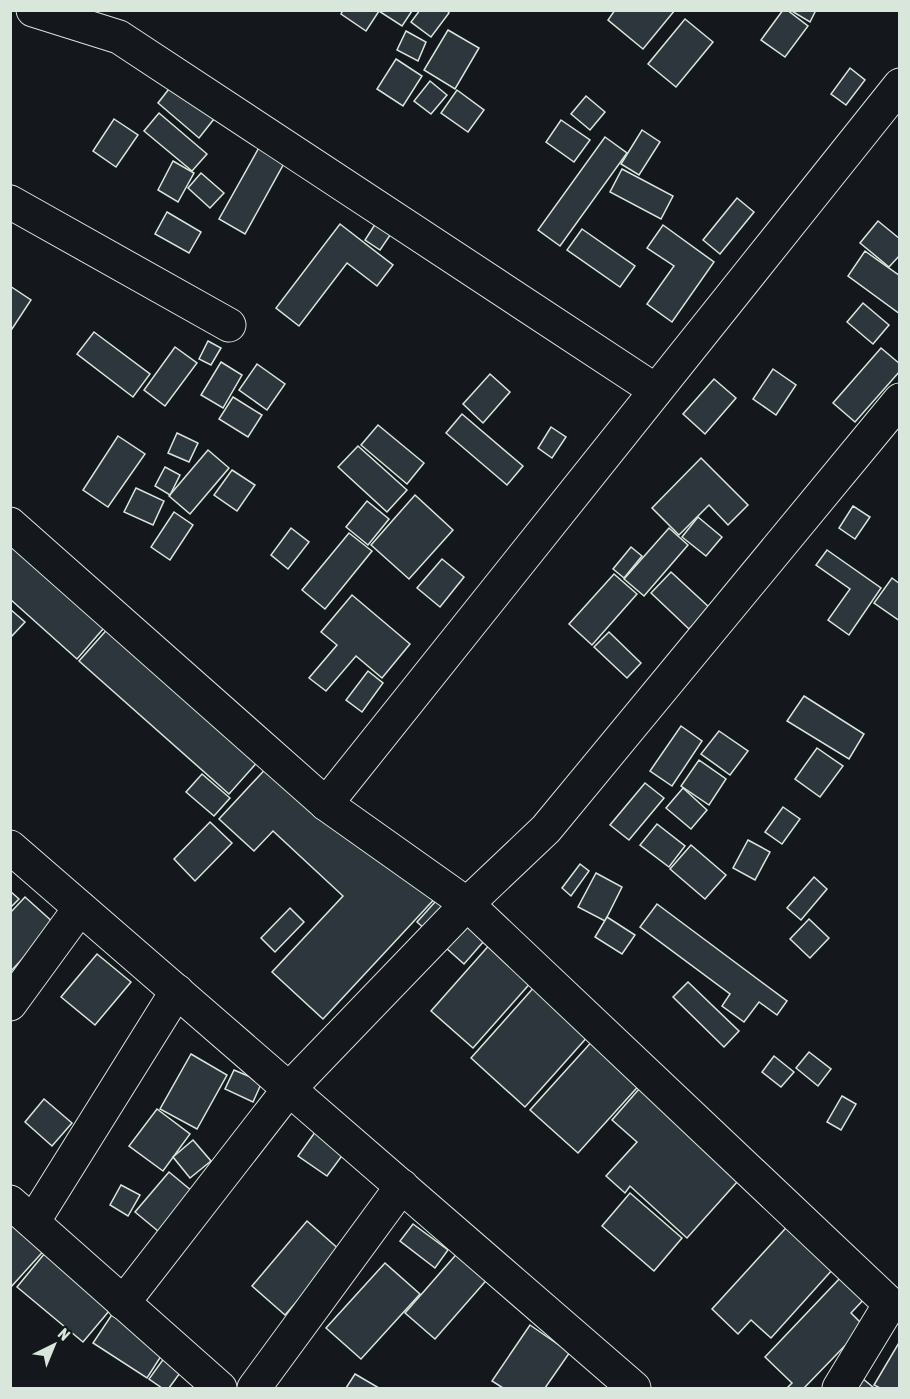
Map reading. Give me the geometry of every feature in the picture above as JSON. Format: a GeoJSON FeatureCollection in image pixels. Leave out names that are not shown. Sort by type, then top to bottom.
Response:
{"type":"FeatureCollection","features":[{"type":"Feature","properties":{"kind":"street"},"geometry":{"type":"LineString","coordinates":[[33,10],[119,37],[655,390]]}},
{"type":"Feature","properties":{"kind":"street"},"geometry":{"type":"LineString","coordinates":[[326,804],[900,85]]}},
{"type":"Feature","properties":{"kind":"street"},"geometry":{"type":"LineString","coordinates":[[10,202],[229,326]]}},
{"type":"Feature","properties":{"kind":"street"},"geometry":{"type":"LineString","coordinates":[[123,1303],[289,1089],[467,904],[546,829],[900,400]]}},
{"type":"Feature","properties":{"kind":"street"},"geometry":{"type":"LineString","coordinates":[[10,524],[326,804],[467,904],[890,1304],[839,1389]]}},
{"type":"Feature","properties":{"kind":"street"},"geometry":{"type":"LineString","coordinates":[[10,847],[402,1186],[615,1382]]}},
{"type":"Feature","properties":{"kind":"street"},"geometry":{"type":"LineString","coordinates":[[10,1004],[80,908]]}},
{"type":"Feature","properties":{"kind":"street"},"geometry":{"type":"LineString","coordinates":[[177,991],[22,1212],[220,1389]]}},
{"type":"Feature","properties":{"kind":"street"},"geometry":{"type":"LineString","coordinates":[[254,1389],[402,1186]]}},
{"type":"Feature","properties":{"kind":"building"},"geometry":{"type":"Polygon","coordinates":[[[343,10],[412,11],[402,26],[379,11],[366,31],[341,14],[343,10]]]}},
{"type":"Feature","properties":{"kind":"building"},"geometry":{"type":"Polygon","coordinates":[[[420,10],[447,10],[449,13],[431,37],[411,22],[420,10]]]}},
{"type":"Feature","properties":{"kind":"building"},"geometry":{"type":"Polygon","coordinates":[[[615,10],[675,10],[643,49],[608,20],[615,10]]]}},
{"type":"Feature","properties":{"kind":"building"},"geometry":{"type":"Polygon","coordinates":[[[783,10],[787,10],[808,26],[785,57],[761,40],[783,10]]]}},
{"type":"Feature","properties":{"kind":"building"},"geometry":{"type":"Polygon","coordinates":[[[790,10],[816,10],[810,22],[790,10]]]}},
{"type":"Feature","properties":{"kind":"building"},"geometry":{"type":"Polygon","coordinates":[[[685,19],[713,42],[676,87],[648,64],[685,19]]]}},
{"type":"Feature","properties":{"kind":"building"},"geometry":{"type":"Polygon","coordinates":[[[448,30],[479,48],[455,89],[424,70],[448,30]]]}},
{"type":"Feature","properties":{"kind":"building"},"geometry":{"type":"Polygon","coordinates":[[[406,31],[426,42],[418,61],[397,50],[406,31]]]}},
{"type":"Feature","properties":{"kind":"building"},"geometry":{"type":"Polygon","coordinates":[[[396,59],[422,76],[403,106],[377,89],[396,59]]]}},
{"type":"Feature","properties":{"kind":"building"},"geometry":{"type":"Polygon","coordinates":[[[850,68],[865,80],[846,105],[831,94],[850,68]]]}},
{"type":"Feature","properties":{"kind":"building"},"geometry":{"type":"Polygon","coordinates":[[[430,81],[447,95],[431,114],[414,101],[430,81]]]}},
{"type":"Feature","properties":{"kind":"building"},"geometry":{"type":"Polygon","coordinates":[[[172,85],[214,119],[199,138],[158,103],[172,85]]]}},
{"type":"Feature","properties":{"kind":"building"},"geometry":{"type":"Polygon","coordinates":[[[457,90],[484,110],[468,132],[441,113],[457,90]]]}},
{"type":"Feature","properties":{"kind":"building"},"geometry":{"type":"Polygon","coordinates":[[[586,96],[605,112],[590,130],[571,114],[586,96]]]}},
{"type":"Feature","properties":{"kind":"building"},"geometry":{"type":"Polygon","coordinates":[[[159,113],[207,154],[192,171],[144,131],[159,113]]]}},
{"type":"Feature","properties":{"kind":"building"},"geometry":{"type":"Polygon","coordinates":[[[114,119],[138,135],[116,167],[93,151],[114,119]]]}},
{"type":"Feature","properties":{"kind":"building"},"geometry":{"type":"Polygon","coordinates":[[[561,120],[590,140],[574,162],[546,142],[561,120]]]}},
{"type":"Feature","properties":{"kind":"building"},"geometry":{"type":"Polygon","coordinates":[[[642,130],[660,142],[639,175],[621,164],[642,130]]]}},
{"type":"Feature","properties":{"kind":"building"},"geometry":{"type":"Polygon","coordinates":[[[605,137],[627,153],[560,246],[538,230],[605,137]]]}},
{"type":"Feature","properties":{"kind":"building"},"geometry":{"type":"Polygon","coordinates":[[[261,144],[287,158],[245,234],[219,219],[261,144]]]}},
{"type":"Feature","properties":{"kind":"building"},"geometry":{"type":"Polygon","coordinates":[[[173,161],[194,173],[178,202],[158,190],[173,161]]]}},
{"type":"Feature","properties":{"kind":"building"},"geometry":{"type":"Polygon","coordinates":[[[622,169],[673,196],[661,219],[610,192],[622,169]]]}},
{"type":"Feature","properties":{"kind":"building"},"geometry":{"type":"Polygon","coordinates":[[[201,173],[224,193],[210,208],[188,188],[201,173]]]}},
{"type":"Feature","properties":{"kind":"building"},"geometry":{"type":"Polygon","coordinates":[[[737,198],[754,212],[720,254],[703,240],[737,198]]]}},
{"type":"Feature","properties":{"kind":"building"},"geometry":{"type":"Polygon","coordinates":[[[167,212],[201,232],[189,253],[155,234],[167,212]]]}},
{"type":"Feature","properties":{"kind":"building"},"geometry":{"type":"Polygon","coordinates":[[[381,215],[397,225],[380,250],[365,240],[381,215]]]}},
{"type":"Feature","properties":{"kind":"building"},"geometry":{"type":"Polygon","coordinates":[[[878,221],[900,239],[900,255],[889,267],[860,243],[878,221]]]}},
{"type":"Feature","properties":{"kind":"building"},"geometry":{"type":"Polygon","coordinates":[[[340,224],[393,265],[377,286],[347,263],[299,326],[276,308],[340,224]]]}},
{"type":"Feature","properties":{"kind":"building"},"geometry":{"type":"Polygon","coordinates":[[[663,225],[714,262],[672,322],[647,304],[674,266],[647,248],[663,225]]]}},
{"type":"Feature","properties":{"kind":"building"},"geometry":{"type":"Polygon","coordinates":[[[582,229],[635,266],[620,287],[567,250],[582,229]]]}},
{"type":"Feature","properties":{"kind":"building"},"geometry":{"type":"Polygon","coordinates":[[[865,251],[900,276],[900,314],[848,276],[865,251]]]}},
{"type":"Feature","properties":{"kind":"building"},"geometry":{"type":"Polygon","coordinates":[[[10,286],[31,300],[10,332],[10,286]]]}},
{"type":"Feature","properties":{"kind":"building"},"geometry":{"type":"Polygon","coordinates":[[[863,303],[889,325],[873,344],[847,322],[863,303]]]}},
{"type":"Feature","properties":{"kind":"building"},"geometry":{"type":"Polygon","coordinates":[[[94,332],[150,374],[133,397],[77,354],[94,332]]]}},
{"type":"Feature","properties":{"kind":"building"},"geometry":{"type":"Polygon","coordinates":[[[208,341],[221,348],[211,365],[199,359],[208,341]]]}},
{"type":"Feature","properties":{"kind":"building"},"geometry":{"type":"Polygon","coordinates":[[[175,347],[197,363],[165,406],[144,390],[175,347]]]}},
{"type":"Feature","properties":{"kind":"building"},"geometry":{"type":"Polygon","coordinates":[[[881,348],[900,364],[900,371],[855,422],[833,403],[881,348]]]}},
{"type":"Feature","properties":{"kind":"building"},"geometry":{"type":"Polygon","coordinates":[[[221,362],[242,375],[223,408],[201,395],[221,362]]]}},
{"type":"Feature","properties":{"kind":"building"},"geometry":{"type":"Polygon","coordinates":[[[257,364],[285,384],[267,410],[239,390],[257,364]]]}},
{"type":"Feature","properties":{"kind":"building"},"geometry":{"type":"Polygon","coordinates":[[[773,369],[796,385],[776,415],[753,399],[773,369]]]}},
{"type":"Feature","properties":{"kind":"building"},"geometry":{"type":"Polygon","coordinates":[[[490,374],[510,392],[483,423],[463,404],[490,374]]]}},
{"type":"Feature","properties":{"kind":"building"},"geometry":{"type":"Polygon","coordinates":[[[714,379],[736,398],[705,434],[683,414],[714,379]]]}},
{"type":"Feature","properties":{"kind":"building"},"geometry":{"type":"Polygon","coordinates":[[[233,397],[262,415],[248,437],[219,419],[233,397]]]}},
{"type":"Feature","properties":{"kind":"building"},"geometry":{"type":"Polygon","coordinates":[[[462,414],[523,466],[507,485],[446,433],[462,414]]]}},
{"type":"Feature","properties":{"kind":"building"},"geometry":{"type":"Polygon","coordinates":[[[378,425],[424,463],[407,484],[361,445],[378,425]]]}},
{"type":"Feature","properties":{"kind":"building"},"geometry":{"type":"Polygon","coordinates":[[[551,427],[566,437],[552,458],[538,448],[551,427]]]}},
{"type":"Feature","properties":{"kind":"building"},"geometry":{"type":"Polygon","coordinates":[[[177,433],[198,443],[189,462],[168,453],[177,433]]]}},
{"type":"Feature","properties":{"kind":"building"},"geometry":{"type":"Polygon","coordinates":[[[118,436],[145,454],[108,507],[83,490],[118,436]]]}},
{"type":"Feature","properties":{"kind":"building"},"geometry":{"type":"Polygon","coordinates":[[[358,446],[407,490],[387,512],[338,467],[358,446]]]}},
{"type":"Feature","properties":{"kind":"building"},"geometry":{"type":"Polygon","coordinates":[[[208,450],[229,468],[190,514],[169,496],[208,450]]]}},
{"type":"Feature","properties":{"kind":"building"},"geometry":{"type":"Polygon","coordinates":[[[701,458],[748,505],[728,525],[709,505],[679,535],[652,508],[701,458]]]}},
{"type":"Feature","properties":{"kind":"building"},"geometry":{"type":"Polygon","coordinates":[[[165,467],[180,475],[170,495],[155,486],[165,467]]]}},
{"type":"Feature","properties":{"kind":"building"},"geometry":{"type":"Polygon","coordinates":[[[232,470],[255,485],[237,511],[214,495],[232,470]]]}},
{"type":"Feature","properties":{"kind":"building"},"geometry":{"type":"Polygon","coordinates":[[[136,488],[164,501],[153,525],[124,512],[136,488]]]}},
{"type":"Feature","properties":{"kind":"building"},"geometry":{"type":"Polygon","coordinates":[[[415,495],[453,530],[409,579],[371,545],[415,495]]]}},
{"type":"Feature","properties":{"kind":"building"},"geometry":{"type":"Polygon","coordinates":[[[367,501],[389,519],[368,545],[346,527],[367,501]]]}},
{"type":"Feature","properties":{"kind":"building"},"geometry":{"type":"Polygon","coordinates":[[[853,506],[870,517],[855,539],[839,528],[853,506]]]}},
{"type":"Feature","properties":{"kind":"building"},"geometry":{"type":"Polygon","coordinates":[[[174,512],[193,525],[170,560],[151,547],[174,512]]]}},
{"type":"Feature","properties":{"kind":"building"},"geometry":{"type":"Polygon","coordinates":[[[698,517],[722,537],[706,556],[682,537],[698,517]]]}},
{"type":"Feature","properties":{"kind":"building"},"geometry":{"type":"Polygon","coordinates":[[[10,520],[116,614],[77,659],[10,599],[10,520]]]}},
{"type":"Feature","properties":{"kind":"building"},"geometry":{"type":"Polygon","coordinates":[[[291,528],[309,542],[288,569],[271,555],[291,528]]]}},
{"type":"Feature","properties":{"kind":"building"},"geometry":{"type":"Polygon","coordinates":[[[669,528],[688,545],[644,596],[624,579],[669,528]]]}},
{"type":"Feature","properties":{"kind":"building"},"geometry":{"type":"Polygon","coordinates":[[[349,533],[372,551],[325,609],[302,590],[349,533]]]}},
{"type":"Feature","properties":{"kind":"building"},"geometry":{"type":"Polygon","coordinates":[[[631,547],[642,556],[624,578],[613,569],[631,547]]]}},
{"type":"Feature","properties":{"kind":"building"},"geometry":{"type":"Polygon","coordinates":[[[827,550],[881,588],[849,635],[828,620],[850,589],[816,565],[827,550]]]}},
{"type":"Feature","properties":{"kind":"building"},"geometry":{"type":"Polygon","coordinates":[[[442,559],[464,577],[440,607],[417,588],[442,559]]]}},
{"type":"Feature","properties":{"kind":"building"},"geometry":{"type":"Polygon","coordinates":[[[671,572],[710,608],[689,629],[651,593],[671,572]]]}},
{"type":"Feature","properties":{"kind":"building"},"geometry":{"type":"Polygon","coordinates":[[[614,574],[637,594],[592,645],[569,624],[614,574]]]}},
{"type":"Feature","properties":{"kind":"building"},"geometry":{"type":"Polygon","coordinates":[[[892,578],[900,584],[900,621],[874,603],[892,578]]]}},
{"type":"Feature","properties":{"kind":"building"},"geometry":{"type":"Polygon","coordinates":[[[352,595],[410,644],[382,678],[356,656],[326,691],[309,678],[337,645],[321,632],[352,595]]]}},
{"type":"Feature","properties":{"kind":"building"},"geometry":{"type":"Polygon","coordinates":[[[10,609],[25,622],[10,638],[10,609]]]}},
{"type":"Feature","properties":{"kind":"building"},"geometry":{"type":"Polygon","coordinates":[[[119,616],[269,749],[229,794],[79,661],[119,616]]]}},
{"type":"Feature","properties":{"kind":"building"},"geometry":{"type":"Polygon","coordinates":[[[609,632],[641,663],[627,678],[594,647],[609,632]]]}},
{"type":"Feature","properties":{"kind":"building"},"geometry":{"type":"Polygon","coordinates":[[[368,671],[383,683],[362,712],[346,700],[368,671]]]}},
{"type":"Feature","properties":{"kind":"building"},"geometry":{"type":"Polygon","coordinates":[[[804,696],[864,734],[849,759],[787,721],[804,696]]]}},
{"type":"Feature","properties":{"kind":"building"},"geometry":{"type":"Polygon","coordinates":[[[681,726],[702,741],[672,786],[650,771],[681,726]]]}},
{"type":"Feature","properties":{"kind":"building"},"geometry":{"type":"Polygon","coordinates":[[[719,731],[748,751],[730,775],[701,754],[719,731]]]}},
{"type":"Feature","properties":{"kind":"building"},"geometry":{"type":"Polygon","coordinates":[[[285,748],[440,893],[323,1019],[272,972],[343,896],[273,831],[254,851],[219,819],[285,748]]]}},
{"type":"Feature","properties":{"kind":"building"},"geometry":{"type":"Polygon","coordinates":[[[817,748],[843,766],[820,797],[795,779],[817,748]]]}},
{"type":"Feature","properties":{"kind":"building"},"geometry":{"type":"Polygon","coordinates":[[[699,760],[726,779],[709,805],[681,786],[699,760]]]}},
{"type":"Feature","properties":{"kind":"building"},"geometry":{"type":"Polygon","coordinates":[[[202,774],[230,798],[214,816],[186,792],[202,774]]]}},
{"type":"Feature","properties":{"kind":"building"},"geometry":{"type":"Polygon","coordinates":[[[645,783],[664,798],[629,840],[610,825],[645,783]]]}},
{"type":"Feature","properties":{"kind":"building"},"geometry":{"type":"Polygon","coordinates":[[[683,788],[707,810],[691,829],[666,808],[683,788]]]}},
{"type":"Feature","properties":{"kind":"building"},"geometry":{"type":"Polygon","coordinates":[[[783,807],[800,819],[782,844],[765,832],[783,807]]]}},
{"type":"Feature","properties":{"kind":"building"},"geometry":{"type":"Polygon","coordinates":[[[210,822],[232,843],[195,881],[174,859],[210,822]]]}},
{"type":"Feature","properties":{"kind":"building"},"geometry":{"type":"Polygon","coordinates":[[[657,824],[685,846],[669,867],[640,845],[657,824]]]}},
{"type":"Feature","properties":{"kind":"building"},"geometry":{"type":"Polygon","coordinates":[[[748,840],[770,852],[755,880],[733,868],[748,840]]]}},
{"type":"Feature","properties":{"kind":"building"},"geometry":{"type":"Polygon","coordinates":[[[691,845],[726,875],[705,899],[670,869],[691,845]]]}},
{"type":"Feature","properties":{"kind":"building"},"geometry":{"type":"Polygon","coordinates":[[[580,864],[589,871],[571,896],[562,888],[580,864]]]}},
{"type":"Feature","properties":{"kind":"building"},"geometry":{"type":"Polygon","coordinates":[[[596,873],[622,887],[605,921],[578,907],[596,873]]]}},
{"type":"Feature","properties":{"kind":"building"},"geometry":{"type":"Polygon","coordinates":[[[814,877],[827,889],[801,920],[787,908],[814,877]]]}},
{"type":"Feature","properties":{"kind":"building"},"geometry":{"type":"Polygon","coordinates":[[[10,891],[19,899],[10,908],[10,891]]]}},
{"type":"Feature","properties":{"kind":"building"},"geometry":{"type":"Polygon","coordinates":[[[444,892],[491,933],[464,964],[417,922],[444,892]]]}},
{"type":"Feature","properties":{"kind":"building"},"geometry":{"type":"Polygon","coordinates":[[[25,897],[55,924],[10,972],[10,913],[25,897]]]}},
{"type":"Feature","properties":{"kind":"building"},"geometry":{"type":"Polygon","coordinates":[[[657,904],[787,1001],[777,1015],[759,1002],[744,1022],[722,1006],[730,994],[640,927],[657,904]]]}},
{"type":"Feature","properties":{"kind":"building"},"geometry":{"type":"Polygon","coordinates":[[[290,908],[304,922],[275,952],[261,938],[290,908]]]}},
{"type":"Feature","properties":{"kind":"building"},"geometry":{"type":"Polygon","coordinates":[[[607,917],[635,935],[622,954],[595,937],[607,917]]]}},
{"type":"Feature","properties":{"kind":"building"},"geometry":{"type":"Polygon","coordinates":[[[809,919],[829,938],[810,958],[790,939],[809,919]]]}},
{"type":"Feature","properties":{"kind":"building"},"geometry":{"type":"Polygon","coordinates":[[[499,934],[541,971],[473,1048],[431,1011],[499,934]]]}},
{"type":"Feature","properties":{"kind":"building"},"geometry":{"type":"Polygon","coordinates":[[[97,954],[131,982],[95,1025],[61,997],[97,954]]]}},
{"type":"Feature","properties":{"kind":"building"},"geometry":{"type":"Polygon","coordinates":[[[544,976],[598,1025],[525,1107],[471,1058],[544,976]]]}},
{"type":"Feature","properties":{"kind":"building"},"geometry":{"type":"Polygon","coordinates":[[[688,982],[739,1031],[724,1047],[673,997],[688,982]]]}},
{"type":"Feature","properties":{"kind":"building"},"geometry":{"type":"Polygon","coordinates":[[[605,1027],[653,1070],[578,1153],[530,1110],[605,1027]]]}},
{"type":"Feature","properties":{"kind":"building"},"geometry":{"type":"Polygon","coordinates":[[[809,1052],[831,1069],[818,1086],[796,1068],[809,1052]]]}},
{"type":"Feature","properties":{"kind":"building"},"geometry":{"type":"Polygon","coordinates":[[[191,1054],[227,1075],[197,1129],[160,1109],[191,1054]]]}},
{"type":"Feature","properties":{"kind":"building"},"geometry":{"type":"Polygon","coordinates":[[[774,1056],[794,1072],[781,1087],[762,1072],[774,1056]]]}},
{"type":"Feature","properties":{"kind":"building"},"geometry":{"type":"Polygon","coordinates":[[[234,1070],[262,1082],[253,1102],[225,1089],[234,1070]]]}},
{"type":"Feature","properties":{"kind":"building"},"geometry":{"type":"Polygon","coordinates":[[[653,1073],[754,1163],[687,1238],[630,1186],[625,1193],[606,1176],[637,1142],[612,1120],[653,1073]]]}},
{"type":"Feature","properties":{"kind":"building"},"geometry":{"type":"Polygon","coordinates":[[[842,1096],[856,1104],[841,1130],[827,1122],[842,1096]]]}},
{"type":"Feature","properties":{"kind":"building"},"geometry":{"type":"Polygon","coordinates":[[[44,1099],[72,1123],[52,1146],[25,1122],[44,1099]]]}},
{"type":"Feature","properties":{"kind":"building"},"geometry":{"type":"Polygon","coordinates":[[[157,1109],[190,1134],[163,1171],[129,1146],[157,1109]]]}},
{"type":"Feature","properties":{"kind":"building"},"geometry":{"type":"Polygon","coordinates":[[[318,1128],[347,1149],[327,1176],[298,1156],[318,1128]]]}},
{"type":"Feature","properties":{"kind":"building"},"geometry":{"type":"Polygon","coordinates":[[[193,1140],[211,1161],[190,1178],[173,1157],[193,1140]]]}},
{"type":"Feature","properties":{"kind":"building"},"geometry":{"type":"Polygon","coordinates":[[[169,1172],[192,1191],[158,1231],[135,1212],[169,1172]]]}},
{"type":"Feature","properties":{"kind":"building"},"geometry":{"type":"Polygon","coordinates":[[[121,1185],[140,1195],[128,1216],[110,1205],[121,1185]]]}},
{"type":"Feature","properties":{"kind":"building"},"geometry":{"type":"Polygon","coordinates":[[[630,1193],[682,1238],[654,1271],[602,1226],[630,1193]]]}},
{"type":"Feature","properties":{"kind":"building"},"geometry":{"type":"Polygon","coordinates":[[[805,1207],[851,1249],[771,1338],[751,1320],[738,1334],[712,1309],[805,1207]]]}},
{"type":"Feature","properties":{"kind":"building"},"geometry":{"type":"Polygon","coordinates":[[[19,1218],[49,1245],[10,1288],[10,1227],[19,1218]]]}},
{"type":"Feature","properties":{"kind":"building"},"geometry":{"type":"Polygon","coordinates":[[[307,1221],[341,1251],[285,1315],[252,1286],[307,1221]]]}},
{"type":"Feature","properties":{"kind":"building"},"geometry":{"type":"Polygon","coordinates":[[[413,1224],[448,1250],[435,1268],[400,1241],[413,1224]]]}},
{"type":"Feature","properties":{"kind":"building"},"geometry":{"type":"Polygon","coordinates":[[[468,1241],[498,1267],[435,1339],[405,1313],[468,1241]]]}},
{"type":"Feature","properties":{"kind":"building"},"geometry":{"type":"Polygon","coordinates":[[[54,1242],[120,1298],[83,1342],[17,1287],[54,1242]]]}},
{"type":"Feature","properties":{"kind":"building"},"geometry":{"type":"Polygon","coordinates":[[[861,1256],[884,1278],[851,1313],[864,1326],[804,1388],[787,1388],[792,1383],[765,1357],[861,1256]]]}},
{"type":"Feature","properties":{"kind":"building"},"geometry":{"type":"Polygon","coordinates":[[[385,1263],[420,1294],[361,1359],[326,1328],[385,1263]]]}},
{"type":"Feature","properties":{"kind":"building"},"geometry":{"type":"Polygon","coordinates":[[[119,1304],[172,1339],[147,1378],[93,1343],[119,1304]]]}},
{"type":"Feature","properties":{"kind":"building"},"geometry":{"type":"Polygon","coordinates":[[[530,1325],[559,1345],[568,1332],[579,1339],[545,1388],[503,1388],[492,1381],[530,1325]]]}},
{"type":"Feature","properties":{"kind":"building"},"geometry":{"type":"Polygon","coordinates":[[[900,1341],[900,1388],[880,1388],[874,1385],[900,1341]]]}},
{"type":"Feature","properties":{"kind":"building"},"geometry":{"type":"Polygon","coordinates":[[[170,1350],[188,1362],[169,1388],[162,1388],[149,1379],[170,1350]]]}},
{"type":"Feature","properties":{"kind":"building"},"geometry":{"type":"Polygon","coordinates":[[[355,1374],[379,1388],[346,1388],[355,1374]]]}},
{"type":"Feature","properties":{"kind":"building"},"geometry":{"type":"Polygon","coordinates":[[[862,1378],[874,1388],[852,1388],[862,1378]]]}}]}
